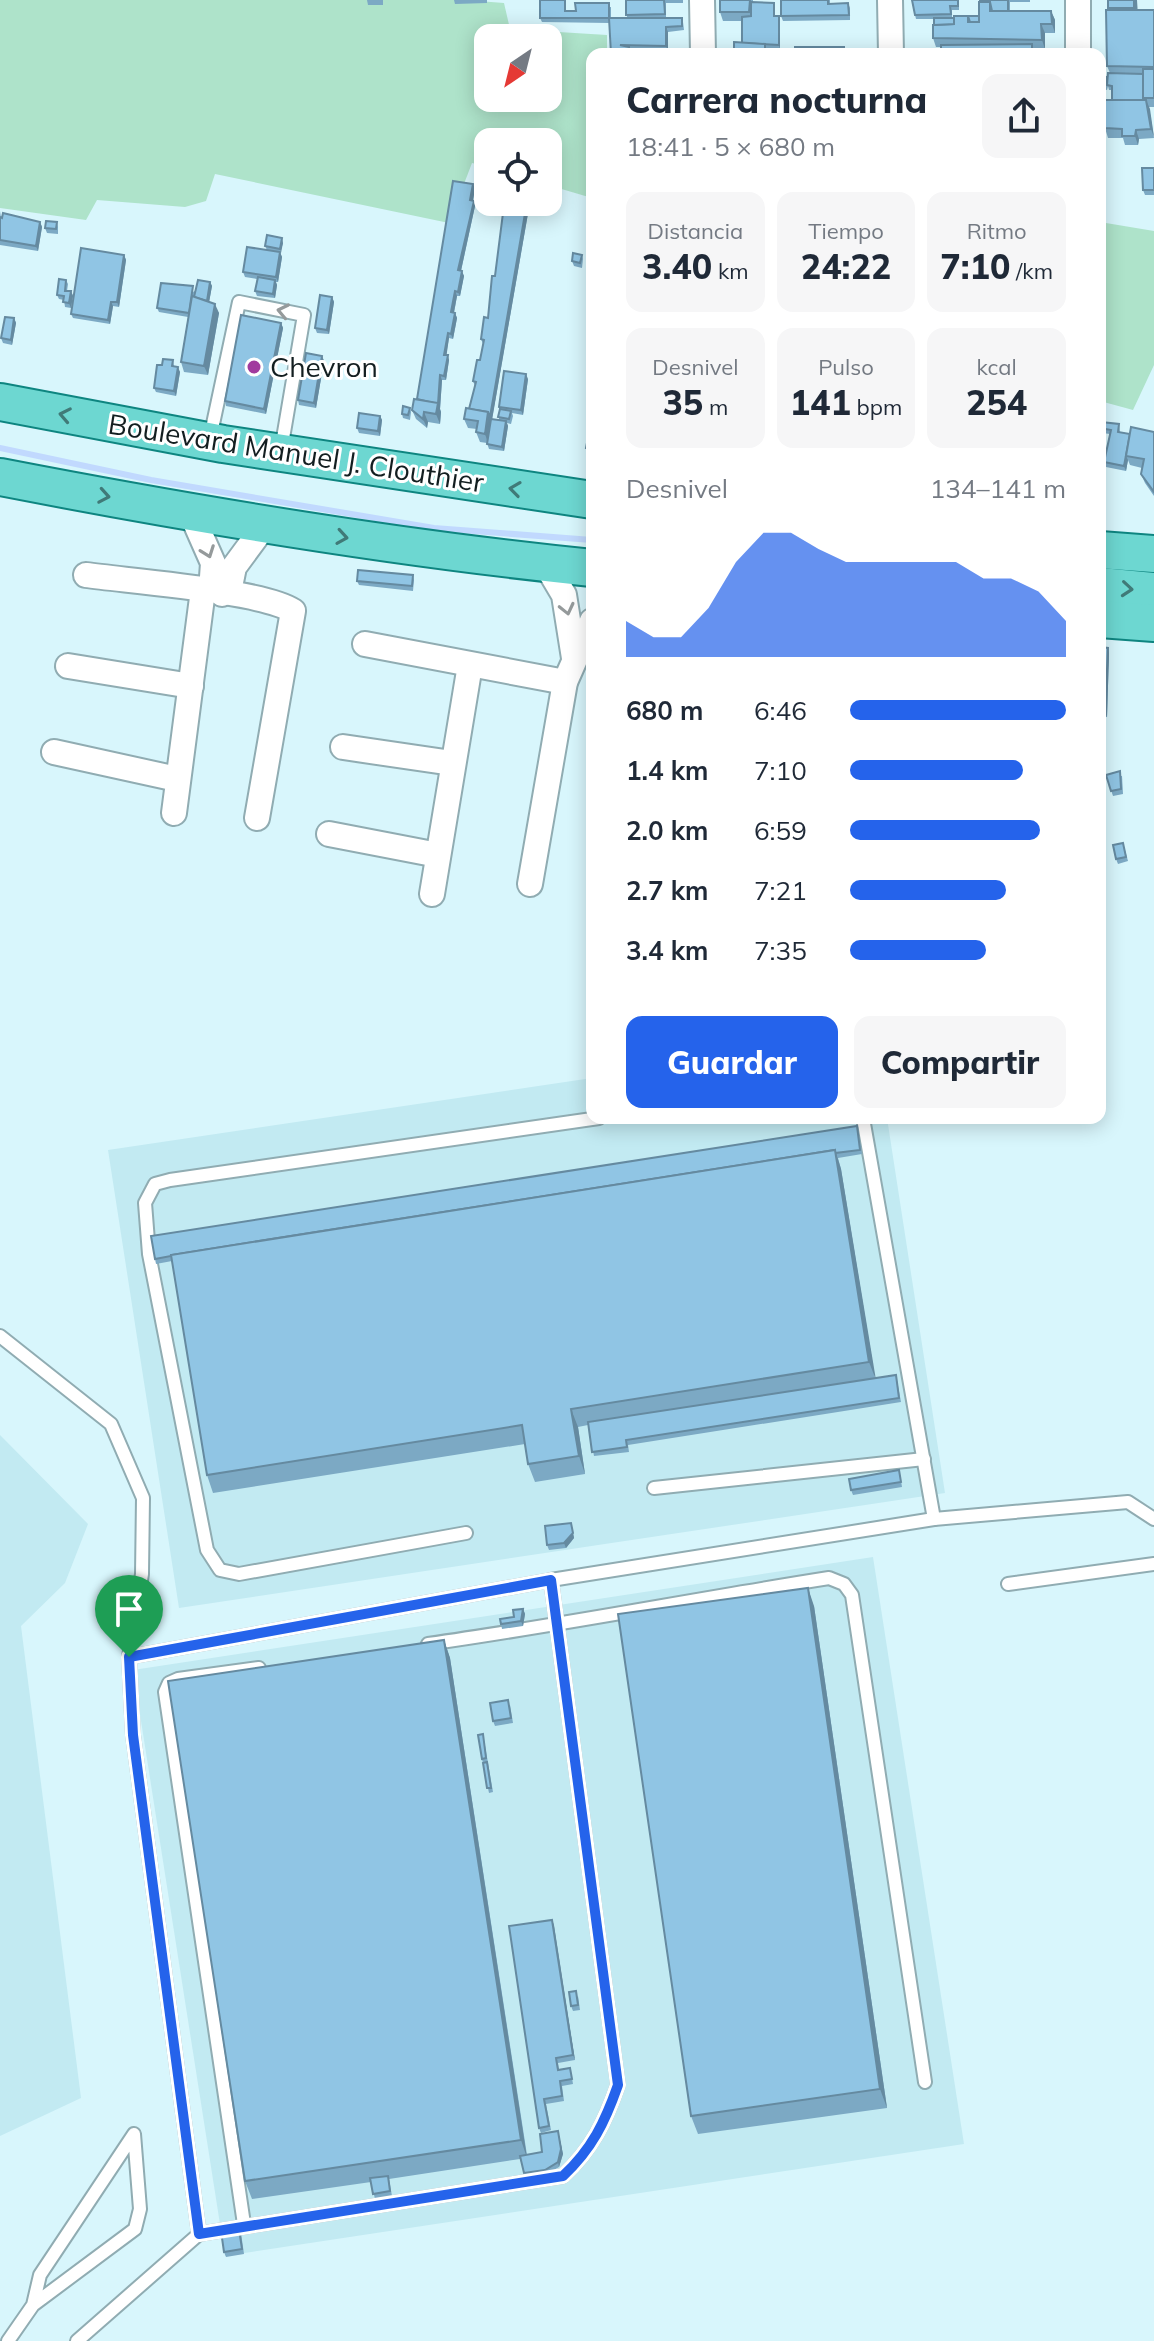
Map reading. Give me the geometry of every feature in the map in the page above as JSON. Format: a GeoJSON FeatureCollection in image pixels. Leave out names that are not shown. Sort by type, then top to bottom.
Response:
{"type":"FeatureCollection","features":[{"type":"Feature","properties":{"kind":"main road","name":"Boulevard Manuel J. Clouthier"},"geometry":{"type":"LineString","coordinates":[[0,402],[209,442],[586,499]]}},
{"type":"Feature","properties":{"kind":"main road"},"geometry":{"type":"LineString","coordinates":[[0,477],[265,525],[586,567]]}},
{"type":"Feature","properties":{"kind":"main road"},"geometry":{"type":"LineString","coordinates":[[1106,550],[1154,554]]}},
{"type":"Feature","properties":{"kind":"main road"},"geometry":{"type":"LineString","coordinates":[[1106,587],[1154,591]]}},
{"type":"Feature","properties":{"kind":"main road"},"geometry":{"type":"LineString","coordinates":[[1106,619],[1154,623]]}},
{"type":"Feature","properties":{"kind":"street"},"geometry":{"type":"LineString","coordinates":[[702,0],[703,48]]}},
{"type":"Feature","properties":{"kind":"street"},"geometry":{"type":"LineString","coordinates":[[890,0],[891,48]]}},
{"type":"Feature","properties":{"kind":"street"},"geometry":{"type":"LineString","coordinates":[[1078,0],[1078,48]]}},
{"type":"Feature","properties":{"kind":"street"},"geometry":{"type":"LineString","coordinates":[[174,813],[191,686],[212,592],[190,511]]}},
{"type":"Feature","properties":{"kind":"street"},"geometry":{"type":"LineString","coordinates":[[212,592],[231,582],[234,567],[265,525]]}},
{"type":"Feature","properties":{"kind":"street"},"geometry":{"type":"LineString","coordinates":[[545,563],[564,595],[570,671]]}},
{"type":"Feature","properties":{"kind":"street"},"geometry":{"type":"LineString","coordinates":[[86,575],[212,592],[285,605],[293,611],[257,818]]}},
{"type":"Feature","properties":{"kind":"street"},"geometry":{"type":"LineString","coordinates":[[530,884],[570,671],[586,635]]}},
{"type":"Feature","properties":{"kind":"street"},"geometry":{"type":"LineString","coordinates":[[365,644],[470,665],[570,671]]}},
{"type":"Feature","properties":{"kind":"street"},"geometry":{"type":"LineString","coordinates":[[432,894],[470,665]]}},
{"type":"Feature","properties":{"kind":"street"},"geometry":{"type":"LineString","coordinates":[[68,666],[191,686]]}},
{"type":"Feature","properties":{"kind":"street"},"geometry":{"type":"LineString","coordinates":[[343,747],[452,763]]}},
{"type":"Feature","properties":{"kind":"street"},"geometry":{"type":"LineString","coordinates":[[54,752],[177,779]]}},
{"type":"Feature","properties":{"kind":"street"},"geometry":{"type":"LineString","coordinates":[[329,834],[438,855]]}},
{"type":"Feature","properties":{"kind":"lane"},"geometry":{"type":"LineString","coordinates":[[209,442],[239,302],[304,315],[280,453]]}},
{"type":"Feature","properties":{"kind":"lane"},"geometry":{"type":"LineString","coordinates":[[466,1533],[239,1574],[220,1570],[207,1550],[149,1254],[145,1203],[155,1184],[170,1180],[586,1120]]}},
{"type":"Feature","properties":{"kind":"lane"},"geometry":{"type":"LineString","coordinates":[[864,1124],[934,1519]]}},
{"type":"Feature","properties":{"kind":"lane"},"geometry":{"type":"LineString","coordinates":[[0,1336],[111,1424],[143,1498],[142,1574],[129,1657],[133,1735],[199,2234]]}},
{"type":"Feature","properties":{"kind":"lane"},"geometry":{"type":"LineString","coordinates":[[654,1488],[924,1459]]}},
{"type":"Feature","properties":{"kind":"lane"},"geometry":{"type":"LineString","coordinates":[[129,1657],[551,1580],[934,1519],[1128,1502],[1154,1519]]}},
{"type":"Feature","properties":{"kind":"lane"},"geometry":{"type":"LineString","coordinates":[[1008,1584],[1154,1564]]}},
{"type":"Feature","properties":{"kind":"lane"},"geometry":{"type":"LineString","coordinates":[[407,1647],[559,1625],[641,1608],[829,1578],[844,1584],[852,1595],[925,2082]]}},
{"type":"Feature","properties":{"kind":"lane"},"geometry":{"type":"LineString","coordinates":[[77,2341],[199,2234],[244,2224],[563,2176],[587,2153],[606,2119],[618,2085],[551,1580]]}},
{"type":"Feature","properties":{"kind":"lane"},"geometry":{"type":"LineString","coordinates":[[244,2224],[165,1692],[169,1683],[178,1679],[270,1666]]}},
{"type":"Feature","properties":{"kind":"lane"},"geometry":{"type":"LineString","coordinates":[[8,2341],[33,2305],[135,2229],[140,2209],[134,2134],[40,2275],[33,2305]]}},
{"type":"Feature","properties":{"kind":"shaded area"},"geometry":{"type":"Polygon","coordinates":[[[586,1079],[586,1124],[888,1124],[945,1493],[179,1608],[108,1150],[586,1079]]]}},
{"type":"Feature","properties":{"kind":"shaded area"},"geometry":{"type":"Polygon","coordinates":[[[0,1435],[88,1524],[65,1583],[21,1626],[81,2098],[0,2136],[0,1435]]]}},
{"type":"Feature","properties":{"kind":"shaded area"},"geometry":{"type":"Polygon","coordinates":[[[873,1557],[964,2144],[225,2256],[133,1670],[873,1557]]]}},
{"type":"Feature","properties":{"kind":"green space"},"geometry":{"type":"Polygon","coordinates":[[[0,0],[465,0],[504,3],[509,24],[474,24],[474,112],[562,112],[562,32],[607,35],[607,48],[586,48],[586,196],[562,189],[562,128],[474,128],[474,164],[449,223],[215,174],[206,201],[185,207],[97,200],[86,220],[0,208],[0,0]]]}},
{"type":"Feature","properties":{"kind":"green space"},"geometry":{"type":"Polygon","coordinates":[[[1106,223],[1154,231],[1154,365],[1133,410],[1106,403],[1106,223]]]}},
{"type":"Feature","properties":{"kind":"building"},"geometry":{"type":"Polygon","coordinates":[[[540,0],[565,0],[565,11],[576,11],[575,3],[609,3],[609,18],[540,18],[540,0]]]}},
{"type":"Feature","properties":{"kind":"building"},"geometry":{"type":"Polygon","coordinates":[[[626,0],[664,0],[665,14],[626,15],[626,0]]]}},
{"type":"Feature","properties":{"kind":"building"},"geometry":{"type":"Polygon","coordinates":[[[720,0],[750,0],[749,12],[720,12],[720,0]]]}},
{"type":"Feature","properties":{"kind":"building"},"geometry":{"type":"Polygon","coordinates":[[[781,0],[848,3],[849,15],[781,16],[781,0]]]}},
{"type":"Feature","properties":{"kind":"building"},"geometry":{"type":"Polygon","coordinates":[[[912,0],[958,0],[958,6],[950,6],[951,14],[915,15],[912,0]]]}},
{"type":"Feature","properties":{"kind":"building"},"geometry":{"type":"Polygon","coordinates":[[[980,0],[1008,0],[1008,11],[992,11],[990,2],[980,0]]]}},
{"type":"Feature","properties":{"kind":"building"},"geometry":{"type":"Polygon","coordinates":[[[1108,0],[1134,0],[1134,8],[1108,8],[1108,0]]]}},
{"type":"Feature","properties":{"kind":"building"},"geometry":{"type":"Polygon","coordinates":[[[751,2],[774,3],[774,16],[779,16],[779,45],[742,43],[742,17],[751,16],[751,2]]]}},
{"type":"Feature","properties":{"kind":"building"},"geometry":{"type":"Polygon","coordinates":[[[979,2],[990,2],[990,11],[1051,11],[1052,24],[1041,24],[1042,40],[933,38],[933,25],[954,24],[954,16],[968,16],[968,22],[979,22],[979,2]]]}},
{"type":"Feature","properties":{"kind":"building"},"geometry":{"type":"Polygon","coordinates":[[[1106,10],[1154,10],[1154,67],[1107,66],[1106,10]]]}},
{"type":"Feature","properties":{"kind":"building"},"geometry":{"type":"Polygon","coordinates":[[[968,16],[979,16],[979,22],[970,22],[968,16]]]}},
{"type":"Feature","properties":{"kind":"building"},"geometry":{"type":"Polygon","coordinates":[[[609,18],[682,18],[682,26],[666,27],[666,46],[620,45],[629,48],[611,48],[609,18]]]}},
{"type":"Feature","properties":{"kind":"building"},"geometry":{"type":"Polygon","coordinates":[[[934,18],[954,18],[954,24],[934,25],[934,18]]]}},
{"type":"Feature","properties":{"kind":"building"},"geometry":{"type":"Polygon","coordinates":[[[734,42],[765,44],[765,48],[734,48],[734,42]]]}},
{"type":"Feature","properties":{"kind":"building"},"geometry":{"type":"Polygon","coordinates":[[[1032,44],[1032,48],[941,48],[941,45],[1032,44]]]}},
{"type":"Feature","properties":{"kind":"building"},"geometry":{"type":"Polygon","coordinates":[[[795,47],[844,47],[844,48],[795,47]]]}},
{"type":"Feature","properties":{"kind":"building"},"geometry":{"type":"Polygon","coordinates":[[[1143,69],[1154,69],[1154,98],[1143,98],[1143,69]]]}},
{"type":"Feature","properties":{"kind":"building"},"geometry":{"type":"Polygon","coordinates":[[[1108,73],[1143,74],[1143,100],[1112,100],[1112,86],[1107,85],[1108,73]]]}},
{"type":"Feature","properties":{"kind":"building"},"geometry":{"type":"Polygon","coordinates":[[[1106,100],[1146,100],[1151,129],[1136,130],[1135,136],[1122,136],[1122,129],[1106,128],[1106,100]]]}},
{"type":"Feature","properties":{"kind":"building"},"geometry":{"type":"Polygon","coordinates":[[[1142,168],[1154,168],[1154,190],[1143,190],[1142,168]]]}},
{"type":"Feature","properties":{"kind":"building"},"geometry":{"type":"Polygon","coordinates":[[[453,181],[473,184],[470,200],[474,201],[458,270],[462,271],[451,312],[455,313],[444,355],[448,355],[444,376],[440,375],[438,404],[417,399],[453,181]]]}},
{"type":"Feature","properties":{"kind":"building"},"geometry":{"type":"Polygon","coordinates":[[[3,213],[40,222],[36,246],[0,240],[0,217],[3,213]]]}},
{"type":"Feature","properties":{"kind":"building"},"geometry":{"type":"Polygon","coordinates":[[[503,216],[525,216],[490,417],[488,412],[469,409],[476,382],[473,381],[477,360],[480,360],[484,340],[481,339],[484,317],[488,318],[492,276],[495,276],[503,216]]]}},
{"type":"Feature","properties":{"kind":"building"},"geometry":{"type":"Polygon","coordinates":[[[46,221],[57,222],[56,229],[45,228],[46,221]]]}},
{"type":"Feature","properties":{"kind":"building"},"geometry":{"type":"Polygon","coordinates":[[[267,235],[282,238],[280,249],[265,246],[267,235]]]}},
{"type":"Feature","properties":{"kind":"building"},"geometry":{"type":"Polygon","coordinates":[[[247,247],[280,252],[276,277],[243,272],[247,247]]]}},
{"type":"Feature","properties":{"kind":"building"},"geometry":{"type":"Polygon","coordinates":[[[81,248],[124,255],[117,302],[111,302],[108,320],[71,314],[81,248]]]}},
{"type":"Feature","properties":{"kind":"building"},"geometry":{"type":"Polygon","coordinates":[[[573,253],[582,255],[580,263],[572,261],[573,253]]]}},
{"type":"Feature","properties":{"kind":"building"},"geometry":{"type":"Polygon","coordinates":[[[258,277],[275,280],[273,294],[255,291],[258,277]]]}},
{"type":"Feature","properties":{"kind":"building"},"geometry":{"type":"Polygon","coordinates":[[[59,279],[66,280],[65,291],[71,291],[69,303],[63,302],[64,296],[57,295],[59,279]]]}},
{"type":"Feature","properties":{"kind":"building"},"geometry":{"type":"Polygon","coordinates":[[[198,280],[210,282],[207,301],[194,297],[198,280]]]}},
{"type":"Feature","properties":{"kind":"building"},"geometry":{"type":"Polygon","coordinates":[[[161,283],[193,286],[189,313],[157,308],[161,283]]]}},
{"type":"Feature","properties":{"kind":"building"},"geometry":{"type":"Polygon","coordinates":[[[320,295],[332,297],[327,330],[315,328],[320,295]]]}},
{"type":"Feature","properties":{"kind":"building"},"geometry":{"type":"Polygon","coordinates":[[[192,296],[215,304],[204,366],[181,362],[192,296]]]}},
{"type":"Feature","properties":{"kind":"building","name":"Chevron"},"geometry":{"type":"Polygon","coordinates":[[[241,315],[281,323],[264,409],[225,401],[241,315]]]}},
{"type":"Feature","properties":{"kind":"building"},"geometry":{"type":"Polygon","coordinates":[[[5,317],[14,318],[11,340],[1,338],[5,317]]]}},
{"type":"Feature","properties":{"kind":"building"},"geometry":{"type":"Polygon","coordinates":[[[306,353],[322,356],[314,403],[298,400],[306,353]]]}},
{"type":"Feature","properties":{"kind":"building"},"geometry":{"type":"Polygon","coordinates":[[[163,359],[173,360],[172,366],[178,367],[174,391],[154,388],[157,365],[162,365],[163,359]]]}},
{"type":"Feature","properties":{"kind":"building"},"geometry":{"type":"Polygon","coordinates":[[[504,371],[526,374],[521,410],[499,407],[504,371]]]}},
{"type":"Feature","properties":{"kind":"building"},"geometry":{"type":"Polygon","coordinates":[[[414,399],[438,403],[436,414],[424,412],[423,419],[412,410],[414,399]]]}},
{"type":"Feature","properties":{"kind":"building"},"geometry":{"type":"Polygon","coordinates":[[[403,406],[410,408],[408,415],[402,414],[403,406]]]}},
{"type":"Feature","properties":{"kind":"building"},"geometry":{"type":"Polygon","coordinates":[[[466,408],[488,412],[485,434],[476,432],[478,421],[464,419],[466,408]]]}},
{"type":"Feature","properties":{"kind":"building"},"geometry":{"type":"Polygon","coordinates":[[[500,409],[511,411],[509,419],[498,417],[500,409]]]}},
{"type":"Feature","properties":{"kind":"building"},"geometry":{"type":"Polygon","coordinates":[[[359,413],[380,416],[378,431],[357,428],[359,413]]]}},
{"type":"Feature","properties":{"kind":"building"},"geometry":{"type":"Polygon","coordinates":[[[491,419],[506,421],[502,447],[487,444],[491,419]]]}},
{"type":"Feature","properties":{"kind":"building"},"geometry":{"type":"Polygon","coordinates":[[[1106,423],[1119,424],[1118,432],[1130,434],[1124,466],[1106,462],[1111,430],[1106,429],[1106,423]]]}},
{"type":"Feature","properties":{"kind":"building"},"geometry":{"type":"Polygon","coordinates":[[[1131,427],[1154,432],[1154,492],[1141,474],[1144,459],[1126,456],[1131,427]]]}},
{"type":"Feature","properties":{"kind":"building"},"geometry":{"type":"Polygon","coordinates":[[[358,570],[413,575],[412,586],[357,581],[358,570]]]}},
{"type":"Feature","properties":{"kind":"building"},"geometry":{"type":"Polygon","coordinates":[[[1106,648],[1108,648],[1106,691],[1106,648]]]}},
{"type":"Feature","properties":{"kind":"building"},"geometry":{"type":"Polygon","coordinates":[[[1120,771],[1121,789],[1111,791],[1106,775],[1120,771]]]}},
{"type":"Feature","properties":{"kind":"building"},"geometry":{"type":"Polygon","coordinates":[[[1123,843],[1126,857],[1116,859],[1113,845],[1123,843]]]}},
{"type":"Feature","properties":{"kind":"building"},"geometry":{"type":"Polygon","coordinates":[[[857,1126],[860,1150],[835,1153],[835,1150],[155,1259],[151,1236],[857,1126]]]}},
{"type":"Feature","properties":{"kind":"building"},"geometry":{"type":"Polygon","coordinates":[[[835,1150],[869,1362],[571,1409],[579,1456],[528,1464],[522,1425],[207,1475],[171,1255],[835,1150]]]}},
{"type":"Feature","properties":{"kind":"building"},"geometry":{"type":"Polygon","coordinates":[[[896,1375],[899,1398],[626,1440],[627,1447],[592,1452],[588,1422],[896,1375]]]}},
{"type":"Feature","properties":{"kind":"building"},"geometry":{"type":"Polygon","coordinates":[[[899,1470],[901,1482],[851,1490],[849,1479],[899,1470]]]}},
{"type":"Feature","properties":{"kind":"building"},"geometry":{"type":"Polygon","coordinates":[[[571,1523],[573,1533],[564,1543],[547,1545],[545,1526],[571,1523]]]}},
{"type":"Feature","properties":{"kind":"building"},"geometry":{"type":"Polygon","coordinates":[[[808,1588],[880,2089],[691,2116],[618,1614],[808,1588]]]}},
{"type":"Feature","properties":{"kind":"building"},"geometry":{"type":"Polygon","coordinates":[[[523,1609],[521,1621],[501,1624],[500,1619],[514,1617],[513,1610],[523,1609]]]}},
{"type":"Feature","properties":{"kind":"building"},"geometry":{"type":"Polygon","coordinates":[[[444,1640],[521,2140],[245,2181],[168,1681],[444,1640]]]}},
{"type":"Feature","properties":{"kind":"building"},"geometry":{"type":"Polygon","coordinates":[[[508,1700],[511,1718],[493,1721],[490,1703],[508,1700]]]}},
{"type":"Feature","properties":{"kind":"building"},"geometry":{"type":"Polygon","coordinates":[[[483,1734],[486,1758],[482,1759],[478,1735],[483,1734]]]}},
{"type":"Feature","properties":{"kind":"building"},"geometry":{"type":"Polygon","coordinates":[[[487,1762],[491,1788],[487,1788],[483,1763],[487,1762]]]}},
{"type":"Feature","properties":{"kind":"building"},"geometry":{"type":"Polygon","coordinates":[[[552,1920],[573,2055],[556,2058],[558,2070],[570,2068],[572,2079],[560,2081],[562,2096],[544,2099],[549,2126],[539,2128],[509,1926],[552,1920]]]}},
{"type":"Feature","properties":{"kind":"building"},"geometry":{"type":"Polygon","coordinates":[[[576,1991],[578,2005],[571,2006],[569,1992],[576,1991]]]}},
{"type":"Feature","properties":{"kind":"building"},"geometry":{"type":"Polygon","coordinates":[[[558,2131],[561,2149],[558,2162],[545,2170],[524,2173],[520,2156],[542,2152],[540,2134],[558,2131]]]}},
{"type":"Feature","properties":{"kind":"building"},"geometry":{"type":"Polygon","coordinates":[[[388,2176],[390,2191],[373,2194],[370,2178],[388,2176]]]}},
{"type":"Feature","properties":{"kind":"building"},"geometry":{"type":"Polygon","coordinates":[[[239,2229],[242,2249],[224,2252],[221,2231],[239,2229]]]}},
{"type":"Feature","properties":{"kind":"waterway"},"geometry":{"type":"LineString","coordinates":[[0,448],[151,480],[434,528],[586,540]]}},
{"type":"Feature","properties":{"kind":"place","name":"Chevron"},"geometry":{"type":"Point","coordinates":[254,367]}},
{"type":"Feature","properties":{"kind":"route"},"geometry":{"type":"LineString","coordinates":[[551,1580],[618,2085],[606,2119],[587,2153],[563,2176],[289,2220],[244,2224],[199,2234],[133,1735],[129,1657],[551,1580]]}}]}
